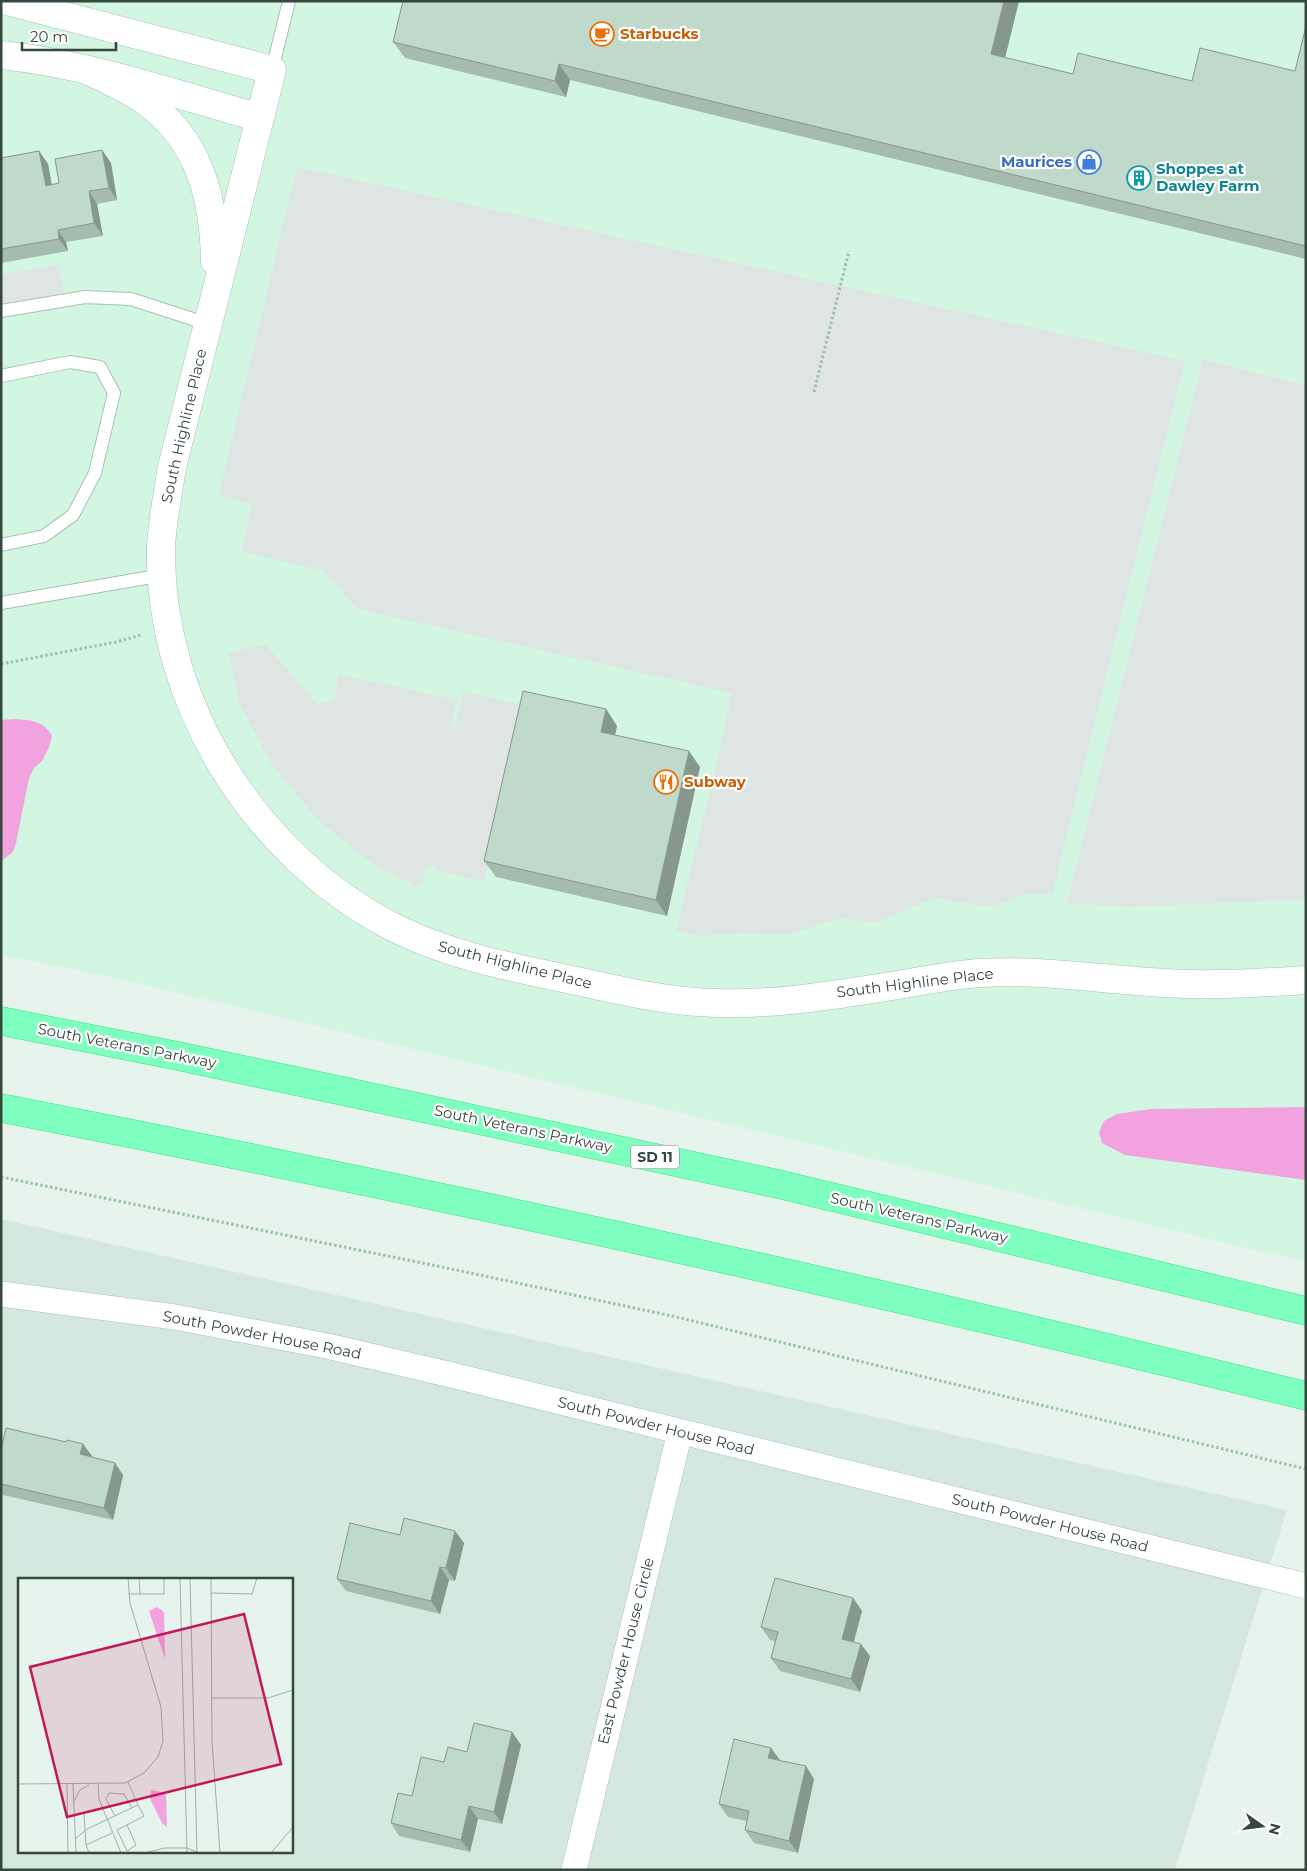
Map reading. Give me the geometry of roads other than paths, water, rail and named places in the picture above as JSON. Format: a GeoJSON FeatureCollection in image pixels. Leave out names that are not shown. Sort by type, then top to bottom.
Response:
{"type":"FeatureCollection","features":[{"type":"Feature","properties":{"kind":"highway","name":"South Veterans Parkway"},"geometry":{"type":"LineString","coordinates":[[1,1021],[183,1057],[778,1184],[1306,1311]]}},
{"type":"Feature","properties":{"kind":"highway"},"geometry":{"type":"LineString","coordinates":[[1,1108],[275,1161],[660,1244],[1306,1396]]}},
{"type":"Feature","properties":{"kind":"street"},"geometry":{"type":"LineString","coordinates":[[7,1],[272,70]]}},
{"type":"Feature","properties":{"kind":"street"},"geometry":{"type":"LineString","coordinates":[[1,55],[28,58],[86,70],[260,118]]}},
{"type":"Feature","properties":{"kind":"street"},"geometry":{"type":"LineString","coordinates":[[86,70],[144,101],[168,121],[183,140],[195,160],[206,188],[212,214],[215,267],[210,316]]}},
{"type":"Feature","properties":{"kind":"street","name":"South Highline Place"},"geometry":{"type":"LineString","coordinates":[[272,70],[172,467],[161,548],[169,628],[184,680],[202,727],[217,758],[245,801],[276,838],[310,871],[351,902],[392,926],[431,944],[473,958],[627,992],[715,1003],[766,1002],[792,999],[852,992],[982,972],[1042,974],[1171,984],[1241,984],[1306,980]]}},
{"type":"Feature","properties":{"kind":"street","name":"South Powder House Road"},"geometry":{"type":"LineString","coordinates":[[1,1294],[175,1316],[327,1346],[456,1376],[1306,1586]]}},
{"type":"Feature","properties":{"kind":"street","name":"East Powder House Circle"},"geometry":{"type":"LineString","coordinates":[[574,1870],[680,1432]]}},
{"type":"Feature","properties":{"kind":"lane"},"geometry":{"type":"LineString","coordinates":[[272,70],[289,1]]}},
{"type":"Feature","properties":{"kind":"lane"},"geometry":{"type":"LineString","coordinates":[[1,311],[85,297],[131,299],[210,316]]}},
{"type":"Feature","properties":{"kind":"lane"},"geometry":{"type":"LineString","coordinates":[[1,376],[70,362],[100,367],[114,393],[95,473],[73,516],[44,536],[1,545]]}},
{"type":"Feature","properties":{"kind":"lane"},"geometry":{"type":"LineString","coordinates":[[1,603],[163,575]]}},
{"type":"Feature","properties":{"kind":"place","name":"Starbucks"},"geometry":{"type":"Point","coordinates":[602,34]}},
{"type":"Feature","properties":{"kind":"place","name":"Maurices"},"geometry":{"type":"Point","coordinates":[1089,162]}},
{"type":"Feature","properties":{"kind":"place","name":"Shoppes at Dawley Farm"},"geometry":{"type":"Point","coordinates":[1139,178]}},
{"type":"Feature","properties":{"kind":"place","name":"Subway"},"geometry":{"type":"Point","coordinates":[666,782]}}]}
